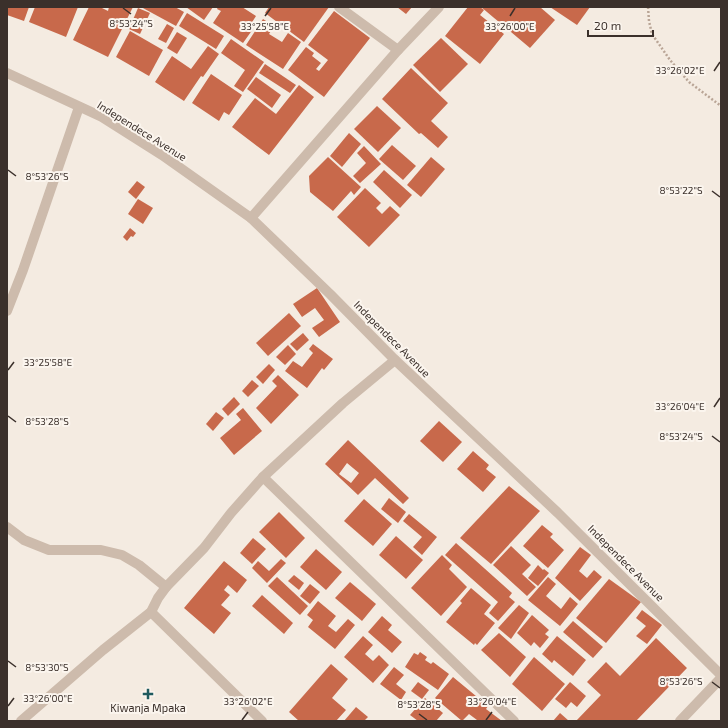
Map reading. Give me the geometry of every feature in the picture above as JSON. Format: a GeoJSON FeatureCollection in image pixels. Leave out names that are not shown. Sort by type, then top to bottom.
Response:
{"type":"FeatureCollection","features":[{"type":"Feature","properties":{"kind":"street"},"geometry":{"type":"LineString","coordinates":[[339,7],[398,50]]}},
{"type":"Feature","properties":{"kind":"street"},"geometry":{"type":"LineString","coordinates":[[251,218],[398,50],[439,7]]}},
{"type":"Feature","properties":{"kind":"street","name":"Independece Avenue"},"geometry":{"type":"LineString","coordinates":[[7,73],[102,117],[162,155],[251,218],[330,294],[395,360],[558,513],[721,676]]}},
{"type":"Feature","properties":{"kind":"street"},"geometry":{"type":"LineString","coordinates":[[7,311],[23,270],[79,106]]}},
{"type":"Feature","properties":{"kind":"street"},"geometry":{"type":"LineString","coordinates":[[21,721],[103,650],[151,612],[158,598],[166,587],[204,548],[231,513],[263,477],[343,403],[395,360]]}},
{"type":"Feature","properties":{"kind":"street"},"geometry":{"type":"LineString","coordinates":[[263,477],[514,721]]}},
{"type":"Feature","properties":{"kind":"street"},"geometry":{"type":"LineString","coordinates":[[7,527],[24,540],[49,550],[101,550],[122,555],[139,565],[166,587]]}},
{"type":"Feature","properties":{"kind":"street"},"geometry":{"type":"LineString","coordinates":[[151,612],[262,721]]}},
{"type":"Feature","properties":{"kind":"street"},"geometry":{"type":"LineString","coordinates":[[680,721],[721,676]]}},
{"type":"Feature","properties":{"kind":"path"},"geometry":{"type":"LineString","coordinates":[[648,7],[652,34],[670,60],[689,82],[721,106]]}},
{"type":"Feature","properties":{"kind":"building"},"geometry":{"type":"Polygon","coordinates":[[[7,7],[29,7],[24,21],[7,15],[7,7]]]}},
{"type":"Feature","properties":{"kind":"building"},"geometry":{"type":"Polygon","coordinates":[[[35,7],[78,7],[66,37],[29,22],[35,7]]]}},
{"type":"Feature","properties":{"kind":"building"},"geometry":{"type":"Polygon","coordinates":[[[89,7],[100,7],[108,11],[109,7],[133,7],[108,57],[73,40],[89,7]]]}},
{"type":"Feature","properties":{"kind":"building"},"geometry":{"type":"Polygon","coordinates":[[[141,7],[175,7],[184,12],[176,26],[141,7]]]}},
{"type":"Feature","properties":{"kind":"building"},"geometry":{"type":"Polygon","coordinates":[[[186,7],[213,7],[204,20],[186,7]]]}},
{"type":"Feature","properties":{"kind":"building"},"geometry":{"type":"Polygon","coordinates":[[[218,7],[242,7],[256,16],[249,27],[253,29],[243,43],[213,23],[221,11],[217,9],[218,7]]]}},
{"type":"Feature","properties":{"kind":"building"},"geometry":{"type":"Polygon","coordinates":[[[269,7],[329,7],[304,42],[265,13],[269,7]]]}},
{"type":"Feature","properties":{"kind":"building"},"geometry":{"type":"Polygon","coordinates":[[[397,7],[412,7],[406,14],[397,7]]]}},
{"type":"Feature","properties":{"kind":"building"},"geometry":{"type":"Polygon","coordinates":[[[468,7],[480,7],[484,10],[480,15],[504,34],[480,64],[445,36],[468,7]]]}},
{"type":"Feature","properties":{"kind":"building"},"geometry":{"type":"Polygon","coordinates":[[[481,7],[540,7],[555,20],[530,48],[481,7]]]}},
{"type":"Feature","properties":{"kind":"building"},"geometry":{"type":"Polygon","coordinates":[[[550,7],[590,7],[577,25],[550,7]]]}},
{"type":"Feature","properties":{"kind":"building"},"geometry":{"type":"Polygon","coordinates":[[[138,8],[150,13],[140,34],[129,29],[138,8]]]}},
{"type":"Feature","properties":{"kind":"building"},"geometry":{"type":"Polygon","coordinates":[[[334,11],[370,38],[324,97],[288,70],[306,47],[314,53],[312,56],[321,63],[316,69],[319,71],[328,60],[308,45],[334,11]]]}},
{"type":"Feature","properties":{"kind":"building"},"geometry":{"type":"Polygon","coordinates":[[[187,13],[224,36],[216,49],[179,26],[187,13]]]}},
{"type":"Feature","properties":{"kind":"building"},"geometry":{"type":"Polygon","coordinates":[[[263,19],[274,26],[269,34],[282,42],[288,33],[301,42],[283,69],[246,45],[263,19]]]}},
{"type":"Feature","properties":{"kind":"building"},"geometry":{"type":"Polygon","coordinates":[[[167,24],[174,28],[166,43],[158,39],[167,24]]]}},
{"type":"Feature","properties":{"kind":"building"},"geometry":{"type":"Polygon","coordinates":[[[130,31],[163,50],[149,76],[116,57],[130,31]]]}},
{"type":"Feature","properties":{"kind":"building"},"geometry":{"type":"Polygon","coordinates":[[[177,32],[187,38],[177,54],[167,48],[177,32]]]}},
{"type":"Feature","properties":{"kind":"building"},"geometry":{"type":"Polygon","coordinates":[[[441,38],[468,64],[440,92],[413,65],[441,38]]]}},
{"type":"Feature","properties":{"kind":"building"},"geometry":{"type":"Polygon","coordinates":[[[231,39],[264,62],[243,92],[234,86],[245,70],[221,53],[231,39]]]}},
{"type":"Feature","properties":{"kind":"building"},"geometry":{"type":"Polygon","coordinates":[[[208,46],[219,54],[203,77],[201,76],[184,101],[155,82],[172,56],[191,69],[208,46]]]}},
{"type":"Feature","properties":{"kind":"building"},"geometry":{"type":"Polygon","coordinates":[[[265,64],[296,85],[290,93],[259,73],[265,64]]]}},
{"type":"Feature","properties":{"kind":"building"},"geometry":{"type":"Polygon","coordinates":[[[411,68],[448,103],[431,121],[448,137],[438,148],[421,133],[419,134],[382,99],[411,68]]]}},
{"type":"Feature","properties":{"kind":"building"},"geometry":{"type":"Polygon","coordinates":[[[211,74],[242,95],[229,115],[224,112],[219,121],[192,103],[211,74]]]}},
{"type":"Feature","properties":{"kind":"building"},"geometry":{"type":"Polygon","coordinates":[[[256,77],[281,95],[272,108],[247,89],[256,77]]]}},
{"type":"Feature","properties":{"kind":"building"},"geometry":{"type":"Polygon","coordinates":[[[299,85],[314,97],[269,155],[232,127],[255,98],[276,114],[299,85]]]}},
{"type":"Feature","properties":{"kind":"building"},"geometry":{"type":"Polygon","coordinates":[[[377,106],[401,128],[378,152],[354,129],[377,106]]]}},
{"type":"Feature","properties":{"kind":"building"},"geometry":{"type":"Polygon","coordinates":[[[349,133],[361,144],[342,167],[330,156],[349,133]]]}},
{"type":"Feature","properties":{"kind":"building"},"geometry":{"type":"Polygon","coordinates":[[[392,145],[416,166],[403,180],[379,159],[392,145]]]}},
{"type":"Feature","properties":{"kind":"building"},"geometry":{"type":"Polygon","coordinates":[[[364,146],[381,164],[360,183],[353,176],[366,163],[357,153],[364,146]]]}},
{"type":"Feature","properties":{"kind":"building"},"geometry":{"type":"Polygon","coordinates":[[[328,157],[361,187],[354,195],[351,191],[333,211],[310,192],[309,176],[328,157]]]}},
{"type":"Feature","properties":{"kind":"building"},"geometry":{"type":"Polygon","coordinates":[[[431,157],[445,169],[421,197],[407,185],[431,157]]]}},
{"type":"Feature","properties":{"kind":"building"},"geometry":{"type":"Polygon","coordinates":[[[384,170],[412,195],[400,208],[373,182],[384,170]]]}},
{"type":"Feature","properties":{"kind":"building"},"geometry":{"type":"Polygon","coordinates":[[[137,181],[145,187],[136,199],[128,192],[137,181]]]}},
{"type":"Feature","properties":{"kind":"building"},"geometry":{"type":"Polygon","coordinates":[[[365,188],[381,203],[376,208],[382,214],[390,206],[400,215],[369,247],[337,217],[365,188]]]}},
{"type":"Feature","properties":{"kind":"building"},"geometry":{"type":"Polygon","coordinates":[[[138,199],[153,208],[143,224],[128,214],[138,199]]]}},
{"type":"Feature","properties":{"kind":"building"},"geometry":{"type":"Polygon","coordinates":[[[130,228],[136,233],[127,241],[123,237],[130,228]]]}},
{"type":"Feature","properties":{"kind":"building"},"geometry":{"type":"Polygon","coordinates":[[[317,288],[340,322],[319,337],[312,328],[324,320],[315,308],[302,317],[293,304],[317,288]]]}},
{"type":"Feature","properties":{"kind":"building"},"geometry":{"type":"Polygon","coordinates":[[[289,313],[301,326],[268,356],[256,343],[289,313]]]}},
{"type":"Feature","properties":{"kind":"building"},"geometry":{"type":"Polygon","coordinates":[[[303,333],[309,340],[297,351],[290,344],[303,333]]]}},
{"type":"Feature","properties":{"kind":"building"},"geometry":{"type":"Polygon","coordinates":[[[313,344],[333,359],[324,370],[322,368],[307,388],[285,371],[293,361],[302,367],[313,353],[309,349],[313,344]]]}},
{"type":"Feature","properties":{"kind":"building"},"geometry":{"type":"Polygon","coordinates":[[[288,345],[296,354],[285,365],[276,357],[288,345]]]}},
{"type":"Feature","properties":{"kind":"building"},"geometry":{"type":"Polygon","coordinates":[[[269,364],[275,370],[263,384],[256,377],[269,364]]]}},
{"type":"Feature","properties":{"kind":"building"},"geometry":{"type":"Polygon","coordinates":[[[278,375],[299,395],[271,424],[256,408],[277,386],[272,381],[278,375]]]}},
{"type":"Feature","properties":{"kind":"building"},"geometry":{"type":"Polygon","coordinates":[[[252,380],[259,386],[248,397],[242,391],[252,380]]]}},
{"type":"Feature","properties":{"kind":"building"},"geometry":{"type":"Polygon","coordinates":[[[234,397],[240,404],[228,416],[222,409],[234,397]]]}},
{"type":"Feature","properties":{"kind":"building"},"geometry":{"type":"Polygon","coordinates":[[[243,408],[262,431],[234,455],[220,438],[241,420],[236,414],[243,408]]]}},
{"type":"Feature","properties":{"kind":"building"},"geometry":{"type":"Polygon","coordinates":[[[216,412],[224,418],[213,431],[206,424],[216,412]]]}},
{"type":"Feature","properties":{"kind":"building"},"geometry":{"type":"Polygon","coordinates":[[[439,421],[462,442],[443,462],[420,441],[439,421]]]}},
{"type":"Feature","properties":{"kind":"building"},"geometry":{"type":"Polygon","coordinates":[[[348,440],[409,498],[403,504],[375,478],[358,495],[325,464],[348,440]],[[347,463],[339,474],[351,483],[359,473],[347,463]]]}},
{"type":"Feature","properties":{"kind":"building"},"geometry":{"type":"Polygon","coordinates":[[[473,451],[489,465],[486,469],[496,477],[483,492],[457,469],[473,451]]]}},
{"type":"Feature","properties":{"kind":"building"},"geometry":{"type":"Polygon","coordinates":[[[509,486],[540,511],[491,564],[460,538],[509,486]]]}},
{"type":"Feature","properties":{"kind":"building"},"geometry":{"type":"Polygon","coordinates":[[[389,498],[406,512],[398,523],[381,509],[389,498]]]}},
{"type":"Feature","properties":{"kind":"building"},"geometry":{"type":"Polygon","coordinates":[[[364,499],[392,524],[373,546],[344,521],[364,499]]]}},
{"type":"Feature","properties":{"kind":"building"},"geometry":{"type":"Polygon","coordinates":[[[279,512],[305,538],[286,558],[259,532],[279,512]]]}},
{"type":"Feature","properties":{"kind":"building"},"geometry":{"type":"Polygon","coordinates":[[[409,514],[437,537],[422,555],[413,547],[422,537],[403,521],[409,514]]]}},
{"type":"Feature","properties":{"kind":"building"},"geometry":{"type":"Polygon","coordinates":[[[542,525],[553,534],[550,537],[564,550],[548,568],[523,546],[542,525]]]}},
{"type":"Feature","properties":{"kind":"building"},"geometry":{"type":"Polygon","coordinates":[[[396,536],[423,560],[406,579],[379,555],[396,536]]]}},
{"type":"Feature","properties":{"kind":"building"},"geometry":{"type":"Polygon","coordinates":[[[253,538],[266,549],[252,564],[240,553],[253,538]]]}},
{"type":"Feature","properties":{"kind":"building"},"geometry":{"type":"Polygon","coordinates":[[[456,543],[512,593],[509,597],[515,602],[498,621],[489,613],[498,602],[445,555],[456,543]]]}},
{"type":"Feature","properties":{"kind":"building"},"geometry":{"type":"Polygon","coordinates":[[[511,546],[531,565],[522,574],[536,587],[527,596],[493,565],[511,546]]]}},
{"type":"Feature","properties":{"kind":"building"},"geometry":{"type":"Polygon","coordinates":[[[580,547],[591,555],[579,571],[587,578],[594,570],[602,577],[580,601],[555,578],[580,547]]]}},
{"type":"Feature","properties":{"kind":"building"},"geometry":{"type":"Polygon","coordinates":[[[316,549],[342,572],[326,590],[300,567],[316,549]]]}},
{"type":"Feature","properties":{"kind":"building"},"geometry":{"type":"Polygon","coordinates":[[[442,555],[452,565],[449,569],[467,587],[441,616],[411,588],[442,555]]]}},
{"type":"Feature","properties":{"kind":"building"},"geometry":{"type":"Polygon","coordinates":[[[281,559],[286,563],[267,583],[252,568],[258,561],[269,571],[281,559]]]}},
{"type":"Feature","properties":{"kind":"building"},"geometry":{"type":"Polygon","coordinates":[[[224,561],[247,580],[237,593],[228,585],[224,590],[230,595],[221,605],[231,613],[214,634],[184,608],[224,561]]]}},
{"type":"Feature","properties":{"kind":"building"},"geometry":{"type":"Polygon","coordinates":[[[538,565],[549,573],[538,586],[528,578],[538,565]]]}},
{"type":"Feature","properties":{"kind":"building"},"geometry":{"type":"Polygon","coordinates":[[[294,575],[304,583],[299,590],[288,581],[294,575]]]}},
{"type":"Feature","properties":{"kind":"building"},"geometry":{"type":"Polygon","coordinates":[[[277,577],[308,606],[300,615],[268,586],[277,577]]]}},
{"type":"Feature","properties":{"kind":"building"},"geometry":{"type":"Polygon","coordinates":[[[548,577],[556,584],[546,596],[561,609],[570,597],[578,604],[560,626],[528,600],[548,577]]]}},
{"type":"Feature","properties":{"kind":"building"},"geometry":{"type":"Polygon","coordinates":[[[609,579],[641,602],[606,643],[576,618],[609,579]]]}},
{"type":"Feature","properties":{"kind":"building"},"geometry":{"type":"Polygon","coordinates":[[[350,582],[376,604],[362,621],[335,598],[350,582]]]}},
{"type":"Feature","properties":{"kind":"building"},"geometry":{"type":"Polygon","coordinates":[[[310,584],[320,592],[310,604],[300,596],[310,584]]]}},
{"type":"Feature","properties":{"kind":"building"},"geometry":{"type":"Polygon","coordinates":[[[471,588],[491,605],[484,614],[495,623],[477,645],[475,643],[474,645],[446,622],[462,603],[460,601],[471,588]]]}},
{"type":"Feature","properties":{"kind":"building"},"geometry":{"type":"Polygon","coordinates":[[[262,595],[293,623],[284,634],[252,606],[262,595]]]}},
{"type":"Feature","properties":{"kind":"building"},"geometry":{"type":"Polygon","coordinates":[[[318,601],[336,616],[328,626],[336,632],[348,619],[355,625],[335,649],[308,627],[313,620],[307,615],[318,601]]]}},
{"type":"Feature","properties":{"kind":"building"},"geometry":{"type":"Polygon","coordinates":[[[519,605],[529,613],[511,639],[498,628],[519,605]]]}},
{"type":"Feature","properties":{"kind":"building"},"geometry":{"type":"Polygon","coordinates":[[[642,610],[662,625],[647,644],[636,636],[646,626],[636,618],[642,610]]]}},
{"type":"Feature","properties":{"kind":"building"},"geometry":{"type":"Polygon","coordinates":[[[532,615],[549,630],[545,634],[549,637],[540,648],[534,642],[531,646],[517,633],[532,615]]]}},
{"type":"Feature","properties":{"kind":"building"},"geometry":{"type":"Polygon","coordinates":[[[382,616],[392,625],[388,630],[402,642],[392,653],[368,632],[382,616]]]}},
{"type":"Feature","properties":{"kind":"building"},"geometry":{"type":"Polygon","coordinates":[[[573,621],[603,647],[593,658],[563,632],[573,621]]]}},
{"type":"Feature","properties":{"kind":"building"},"geometry":{"type":"Polygon","coordinates":[[[499,633],[526,657],[510,677],[481,650],[499,633]]]}},
{"type":"Feature","properties":{"kind":"building"},"geometry":{"type":"Polygon","coordinates":[[[363,636],[373,645],[365,654],[373,661],[379,655],[389,665],[373,683],[344,657],[363,636]]]}},
{"type":"Feature","properties":{"kind":"building"},"geometry":{"type":"Polygon","coordinates":[[[557,636],[586,660],[573,676],[554,660],[552,663],[542,654],[557,636]]]}},
{"type":"Feature","properties":{"kind":"building"},"geometry":{"type":"Polygon","coordinates":[[[656,638],[687,668],[636,721],[576,721],[601,695],[587,682],[606,662],[620,676],[656,638]]]}},
{"type":"Feature","properties":{"kind":"building"},"geometry":{"type":"Polygon","coordinates":[[[420,652],[427,657],[425,660],[431,664],[433,662],[449,674],[438,690],[405,667],[414,653],[418,655],[420,652]]]}},
{"type":"Feature","properties":{"kind":"building"},"geometry":{"type":"Polygon","coordinates":[[[534,657],[565,684],[542,711],[512,684],[534,657]]]}},
{"type":"Feature","properties":{"kind":"building"},"geometry":{"type":"Polygon","coordinates":[[[331,664],[348,679],[332,698],[346,710],[336,721],[299,721],[289,712],[331,664]]]}},
{"type":"Feature","properties":{"kind":"building"},"geometry":{"type":"Polygon","coordinates":[[[394,667],[404,675],[396,684],[406,692],[401,700],[380,684],[394,667]]]}},
{"type":"Feature","properties":{"kind":"building"},"geometry":{"type":"Polygon","coordinates":[[[453,677],[488,706],[486,709],[502,721],[476,721],[477,720],[469,714],[462,721],[435,698],[453,677]]]}},
{"type":"Feature","properties":{"kind":"building"},"geometry":{"type":"Polygon","coordinates":[[[418,682],[429,690],[422,699],[411,691],[418,682]]]}},
{"type":"Feature","properties":{"kind":"building"},"geometry":{"type":"Polygon","coordinates":[[[570,682],[586,696],[577,707],[571,702],[566,708],[555,699],[570,682]]]}},
{"type":"Feature","properties":{"kind":"building"},"geometry":{"type":"Polygon","coordinates":[[[425,698],[443,713],[436,721],[418,721],[410,715],[425,698]]]}},
{"type":"Feature","properties":{"kind":"building"},"geometry":{"type":"Polygon","coordinates":[[[356,707],[368,717],[364,721],[344,721],[356,707]]]}},
{"type":"Feature","properties":{"kind":"building"},"geometry":{"type":"Polygon","coordinates":[[[560,713],[569,721],[553,721],[560,713]]]}},
{"type":"Feature","properties":{"kind":"place","name":"Kiwanja Mpaka"},"geometry":{"type":"Point","coordinates":[148,694]}}]}
